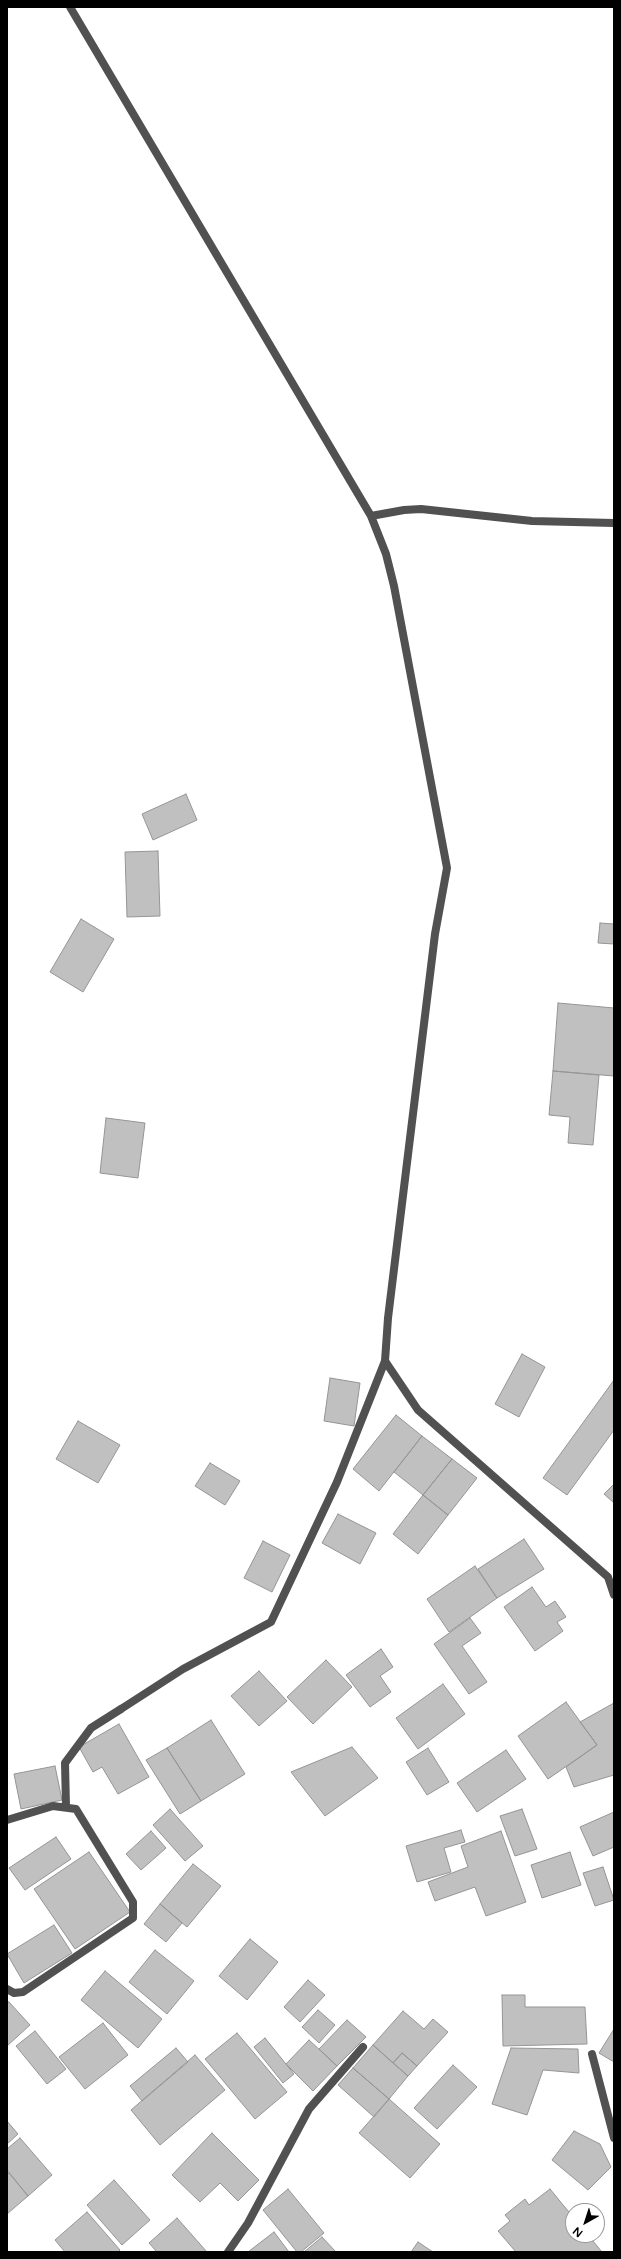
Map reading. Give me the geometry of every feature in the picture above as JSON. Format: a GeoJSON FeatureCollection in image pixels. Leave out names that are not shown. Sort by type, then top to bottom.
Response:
{"type":"FeatureCollection","features":[{"type":"Feature","properties":{"kind":"street"},"geometry":{"type":"LineString","coordinates":[[66,1807],[65,1763],[91,1728],[183,1669],[271,1622],[308,1547],[337,1482],[385,1362],[388,1318],[435,934],[447,868],[394,586],[386,554],[371,516],[70,7]]}},
{"type":"Feature","properties":{"kind":"street"},"geometry":{"type":"LineString","coordinates":[[371,516],[404,510],[421,509],[532,521],[614,523]]}},
{"type":"Feature","properties":{"kind":"street"},"geometry":{"type":"LineString","coordinates":[[385,1362],[418,1410],[611,1575],[614,1595]]}},
{"type":"Feature","properties":{"kind":"street"},"geometry":{"type":"LineString","coordinates":[[7,1820],[53,1806],[76,1809],[133,1902],[133,1918],[23,1992],[14,1993],[7,1989]]}},
{"type":"Feature","properties":{"kind":"street"},"geometry":{"type":"LineString","coordinates":[[228,2252],[248,2223],[309,2109],[363,2047]]}},
{"type":"Feature","properties":{"kind":"street"},"geometry":{"type":"LineString","coordinates":[[592,2054],[614,2138]]}},
{"type":"Feature","properties":{"kind":"building"},"geometry":{"type":"Polygon","coordinates":[[[186,794],[197,820],[153,840],[142,814],[186,794]]]}},
{"type":"Feature","properties":{"kind":"building"},"geometry":{"type":"Polygon","coordinates":[[[158,851],[160,916],[127,917],[125,852],[158,851]]]}},
{"type":"Feature","properties":{"kind":"building"},"geometry":{"type":"Polygon","coordinates":[[[81,919],[114,939],[83,992],[50,972],[81,919]]]}},
{"type":"Feature","properties":{"kind":"building"},"geometry":{"type":"Polygon","coordinates":[[[600,923],[614,924],[614,944],[598,943],[600,923]]]}},
{"type":"Feature","properties":{"kind":"building"},"geometry":{"type":"Polygon","coordinates":[[[558,1003],[614,1008],[614,1076],[553,1071],[558,1003]]]}},
{"type":"Feature","properties":{"kind":"building"},"geometry":{"type":"Polygon","coordinates":[[[553,1071],[599,1075],[593,1145],[568,1143],[570,1117],[549,1115],[553,1071]]]}},
{"type":"Feature","properties":{"kind":"building"},"geometry":{"type":"Polygon","coordinates":[[[106,1118],[145,1123],[138,1178],[100,1173],[106,1118]]]}},
{"type":"Feature","properties":{"kind":"building"},"geometry":{"type":"Polygon","coordinates":[[[522,1354],[545,1367],[519,1417],[495,1404],[522,1354]]]}},
{"type":"Feature","properties":{"kind":"building"},"geometry":{"type":"Polygon","coordinates":[[[330,1378],[360,1383],[354,1426],[324,1421],[330,1378]]]}},
{"type":"Feature","properties":{"kind":"building"},"geometry":{"type":"Polygon","coordinates":[[[614,1380],[614,1430],[567,1495],[543,1478],[614,1380]]]}},
{"type":"Feature","properties":{"kind":"building"},"geometry":{"type":"Polygon","coordinates":[[[396,1415],[422,1436],[379,1491],[353,1469],[396,1415]]]}},
{"type":"Feature","properties":{"kind":"building"},"geometry":{"type":"Polygon","coordinates":[[[78,1421],[120,1445],[98,1483],[56,1459],[78,1421]]]}},
{"type":"Feature","properties":{"kind":"building"},"geometry":{"type":"Polygon","coordinates":[[[422,1436],[452,1459],[423,1495],[394,1472],[422,1436]]]}},
{"type":"Feature","properties":{"kind":"building"},"geometry":{"type":"Polygon","coordinates":[[[452,1459],[477,1478],[448,1515],[423,1495],[452,1459]]]}},
{"type":"Feature","properties":{"kind":"building"},"geometry":{"type":"Polygon","coordinates":[[[210,1463],[240,1481],[225,1505],[195,1486],[210,1463]]]}},
{"type":"Feature","properties":{"kind":"building"},"geometry":{"type":"Polygon","coordinates":[[[614,1484],[614,1503],[604,1494],[614,1484]]]}},
{"type":"Feature","properties":{"kind":"building"},"geometry":{"type":"Polygon","coordinates":[[[423,1495],[448,1515],[418,1554],[393,1534],[423,1495]]]}},
{"type":"Feature","properties":{"kind":"building"},"geometry":{"type":"Polygon","coordinates":[[[338,1514],[376,1533],[360,1564],[322,1543],[338,1514]]]}},
{"type":"Feature","properties":{"kind":"building"},"geometry":{"type":"Polygon","coordinates":[[[524,1539],[544,1569],[497,1598],[478,1569],[524,1539]]]}},
{"type":"Feature","properties":{"kind":"building"},"geometry":{"type":"Polygon","coordinates":[[[263,1541],[290,1555],[272,1592],[244,1578],[263,1541]]]}},
{"type":"Feature","properties":{"kind":"building"},"geometry":{"type":"Polygon","coordinates":[[[475,1566],[497,1598],[449,1632],[427,1599],[475,1566]]]}},
{"type":"Feature","properties":{"kind":"building"},"geometry":{"type":"Polygon","coordinates":[[[532,1587],[546,1607],[555,1601],[566,1617],[557,1622],[563,1631],[535,1651],[504,1607],[532,1587]]]}},
{"type":"Feature","properties":{"kind":"building"},"geometry":{"type":"Polygon","coordinates":[[[470,1618],[481,1633],[462,1646],[487,1682],[469,1694],[434,1644],[470,1618]]]}},
{"type":"Feature","properties":{"kind":"building"},"geometry":{"type":"Polygon","coordinates":[[[381,1649],[393,1667],[380,1676],[391,1692],[370,1707],[346,1675],[381,1649]]]}},
{"type":"Feature","properties":{"kind":"building"},"geometry":{"type":"Polygon","coordinates":[[[326,1660],[352,1687],[313,1724],[287,1697],[326,1660]]]}},
{"type":"Feature","properties":{"kind":"building"},"geometry":{"type":"Polygon","coordinates":[[[259,1671],[287,1701],[259,1726],[231,1696],[259,1671]]]}},
{"type":"Feature","properties":{"kind":"building"},"geometry":{"type":"Polygon","coordinates":[[[443,1684],[465,1714],[418,1749],[396,1718],[443,1684]]]}},
{"type":"Feature","properties":{"kind":"building"},"geometry":{"type":"Polygon","coordinates":[[[566,1702],[597,1745],[548,1779],[518,1736],[566,1702]]]}},
{"type":"Feature","properties":{"kind":"building"},"geometry":{"type":"Polygon","coordinates":[[[614,1703],[614,1775],[574,1787],[566,1767],[597,1745],[580,1722],[614,1703]]]}},
{"type":"Feature","properties":{"kind":"building"},"geometry":{"type":"Polygon","coordinates":[[[211,1720],[245,1774],[201,1801],[167,1748],[211,1720]]]}},
{"type":"Feature","properties":{"kind":"building"},"geometry":{"type":"Polygon","coordinates":[[[119,1724],[149,1777],[118,1794],[102,1767],[93,1772],[79,1747],[119,1724]]]}},
{"type":"Feature","properties":{"kind":"building"},"geometry":{"type":"Polygon","coordinates":[[[352,1747],[378,1778],[325,1816],[291,1772],[352,1747]]]}},
{"type":"Feature","properties":{"kind":"building"},"geometry":{"type":"Polygon","coordinates":[[[167,1748],[201,1801],[180,1814],[146,1760],[167,1748]]]}},
{"type":"Feature","properties":{"kind":"building"},"geometry":{"type":"Polygon","coordinates":[[[428,1748],[449,1782],[427,1795],[406,1762],[428,1748]]]}},
{"type":"Feature","properties":{"kind":"building"},"geometry":{"type":"Polygon","coordinates":[[[506,1750],[526,1779],[477,1812],[457,1783],[506,1750]]]}},
{"type":"Feature","properties":{"kind":"building"},"geometry":{"type":"Polygon","coordinates":[[[55,1766],[62,1800],[21,1809],[14,1774],[55,1766]]]}},
{"type":"Feature","properties":{"kind":"building"},"geometry":{"type":"Polygon","coordinates":[[[170,1809],[203,1846],[185,1861],[153,1825],[170,1809]]]}},
{"type":"Feature","properties":{"kind":"building"},"geometry":{"type":"Polygon","coordinates":[[[522,1809],[537,1849],[515,1856],[500,1816],[522,1809]]]}},
{"type":"Feature","properties":{"kind":"building"},"geometry":{"type":"Polygon","coordinates":[[[614,1812],[614,1847],[593,1856],[580,1827],[614,1812]]]}},
{"type":"Feature","properties":{"kind":"building"},"geometry":{"type":"Polygon","coordinates":[[[461,1830],[465,1842],[444,1848],[451,1872],[417,1882],[406,1846],[461,1830]]]}},
{"type":"Feature","properties":{"kind":"building"},"geometry":{"type":"Polygon","coordinates":[[[151,1831],[166,1848],[141,1870],[126,1854],[151,1831]]]}},
{"type":"Feature","properties":{"kind":"building"},"geometry":{"type":"Polygon","coordinates":[[[501,1831],[526,1902],[486,1916],[475,1887],[435,1901],[428,1882],[468,1867],[461,1846],[501,1831]]]}},
{"type":"Feature","properties":{"kind":"building"},"geometry":{"type":"Polygon","coordinates":[[[56,1837],[71,1859],[25,1890],[9,1868],[56,1837]]]}},
{"type":"Feature","properties":{"kind":"building"},"geometry":{"type":"Polygon","coordinates":[[[89,1852],[130,1912],[75,1949],[34,1889],[89,1852]]]}},
{"type":"Feature","properties":{"kind":"building"},"geometry":{"type":"Polygon","coordinates":[[[570,1852],[581,1885],[542,1898],[531,1865],[570,1852]]]}},
{"type":"Feature","properties":{"kind":"building"},"geometry":{"type":"Polygon","coordinates":[[[193,1864],[221,1886],[187,1927],[160,1904],[193,1864]]]}},
{"type":"Feature","properties":{"kind":"building"},"geometry":{"type":"Polygon","coordinates":[[[603,1867],[614,1900],[595,1906],[583,1873],[603,1867]]]}},
{"type":"Feature","properties":{"kind":"building"},"geometry":{"type":"Polygon","coordinates":[[[160,1904],[182,1923],[166,1942],[144,1924],[160,1904]]]}},
{"type":"Feature","properties":{"kind":"building"},"geometry":{"type":"Polygon","coordinates":[[[54,1925],[72,1953],[24,1983],[7,1954],[54,1925]]]}},
{"type":"Feature","properties":{"kind":"building"},"geometry":{"type":"Polygon","coordinates":[[[250,1939],[278,1962],[247,2000],[219,1976],[250,1939]]]}},
{"type":"Feature","properties":{"kind":"building"},"geometry":{"type":"Polygon","coordinates":[[[155,1950],[194,1981],[167,2014],[129,1982],[155,1950]]]}},
{"type":"Feature","properties":{"kind":"building"},"geometry":{"type":"Polygon","coordinates":[[[105,1971],[162,2019],[138,2048],[81,2000],[105,1971]]]}},
{"type":"Feature","properties":{"kind":"building"},"geometry":{"type":"Polygon","coordinates":[[[308,1980],[325,1995],[300,2022],[284,2007],[308,1980]]]}},
{"type":"Feature","properties":{"kind":"building"},"geometry":{"type":"Polygon","coordinates":[[[502,1995],[525,1995],[525,2007],[585,2007],[587,2044],[503,2046],[502,1995]]]}},
{"type":"Feature","properties":{"kind":"building"},"geometry":{"type":"Polygon","coordinates":[[[9,2002],[30,2025],[7,2046],[7,2003],[9,2002]]]}},
{"type":"Feature","properties":{"kind":"building"},"geometry":{"type":"Polygon","coordinates":[[[318,2010],[335,2025],[319,2043],[302,2027],[318,2010]]]}},
{"type":"Feature","properties":{"kind":"building"},"geometry":{"type":"Polygon","coordinates":[[[403,2011],[424,2029],[433,2019],[448,2032],[417,2066],[402,2053],[393,2063],[373,2045],[403,2011]]]}},
{"type":"Feature","properties":{"kind":"building"},"geometry":{"type":"Polygon","coordinates":[[[347,2020],[366,2037],[337,2066],[319,2049],[347,2020]]]}},
{"type":"Feature","properties":{"kind":"building"},"geometry":{"type":"Polygon","coordinates":[[[103,2023],[128,2055],[85,2089],[59,2057],[103,2023]]]}},
{"type":"Feature","properties":{"kind":"building"},"geometry":{"type":"Polygon","coordinates":[[[614,2029],[614,2062],[599,2053],[614,2029]]]}},
{"type":"Feature","properties":{"kind":"building"},"geometry":{"type":"Polygon","coordinates":[[[35,2031],[66,2069],[47,2084],[16,2046],[35,2031]]]}},
{"type":"Feature","properties":{"kind":"building"},"geometry":{"type":"Polygon","coordinates":[[[237,2033],[287,2092],[255,2119],[205,2059],[237,2033]]]}},
{"type":"Feature","properties":{"kind":"building"},"geometry":{"type":"Polygon","coordinates":[[[265,2038],[294,2074],[283,2083],[254,2047],[265,2038]]]}},
{"type":"Feature","properties":{"kind":"building"},"geometry":{"type":"Polygon","coordinates":[[[309,2040],[337,2066],[313,2091],[286,2064],[309,2040]]]}},
{"type":"Feature","properties":{"kind":"building"},"geometry":{"type":"Polygon","coordinates":[[[373,2045],[408,2076],[389,2099],[353,2068],[373,2045]]]}},
{"type":"Feature","properties":{"kind":"building"},"geometry":{"type":"Polygon","coordinates":[[[176,2048],[188,2062],[142,2101],[130,2086],[176,2048]]]}},
{"type":"Feature","properties":{"kind":"building"},"geometry":{"type":"Polygon","coordinates":[[[511,2048],[578,2049],[579,2073],[543,2070],[527,2115],[492,2104],[511,2048]]]}},
{"type":"Feature","properties":{"kind":"building"},"geometry":{"type":"Polygon","coordinates":[[[402,2053],[417,2066],[408,2076],[393,2063],[402,2053]]]}},
{"type":"Feature","properties":{"kind":"building"},"geometry":{"type":"Polygon","coordinates":[[[195,2055],[225,2090],[160,2145],[131,2110],[195,2055]]]}},
{"type":"Feature","properties":{"kind":"building"},"geometry":{"type":"Polygon","coordinates":[[[453,2065],[477,2087],[437,2129],[414,2108],[453,2065]]]}},
{"type":"Feature","properties":{"kind":"building"},"geometry":{"type":"Polygon","coordinates":[[[353,2068],[389,2099],[374,2117],[338,2085],[353,2068]]]}},
{"type":"Feature","properties":{"kind":"building"},"geometry":{"type":"Polygon","coordinates":[[[389,2099],[440,2144],[410,2178],[359,2133],[389,2099]]]}},
{"type":"Feature","properties":{"kind":"building"},"geometry":{"type":"Polygon","coordinates":[[[7,2121],[18,2134],[7,2144],[7,2121]]]}},
{"type":"Feature","properties":{"kind":"building"},"geometry":{"type":"Polygon","coordinates":[[[574,2131],[600,2144],[611,2167],[588,2190],[552,2160],[574,2131]]]}},
{"type":"Feature","properties":{"kind":"building"},"geometry":{"type":"Polygon","coordinates":[[[212,2133],[259,2180],[238,2201],[220,2183],[200,2202],[172,2175],[212,2133]]]}},
{"type":"Feature","properties":{"kind":"building"},"geometry":{"type":"Polygon","coordinates":[[[20,2138],[52,2175],[28,2196],[7,2170],[7,2149],[20,2138]]]}},
{"type":"Feature","properties":{"kind":"building"},"geometry":{"type":"Polygon","coordinates":[[[9,2173],[28,2196],[7,2214],[7,2175],[9,2173]]]}},
{"type":"Feature","properties":{"kind":"building"},"geometry":{"type":"Polygon","coordinates":[[[114,2180],[150,2220],[122,2245],[87,2205],[114,2180]]]}},
{"type":"Feature","properties":{"kind":"building"},"geometry":{"type":"Polygon","coordinates":[[[288,2189],[324,2233],[301,2252],[297,2252],[263,2210],[288,2189]]]}},
{"type":"Feature","properties":{"kind":"building"},"geometry":{"type":"Polygon","coordinates":[[[550,2189],[565,2207],[565,2243],[595,2243],[602,2252],[516,2252],[498,2231],[510,2221],[505,2215],[525,2199],[529,2205],[550,2189]]]}},
{"type":"Feature","properties":{"kind":"building"},"geometry":{"type":"Polygon","coordinates":[[[87,2212],[120,2250],[118,2252],[65,2252],[55,2240],[87,2212]]]}},
{"type":"Feature","properties":{"kind":"building"},"geometry":{"type":"Polygon","coordinates":[[[177,2218],[207,2252],[157,2252],[149,2243],[177,2218]]]}},
{"type":"Feature","properties":{"kind":"building"},"geometry":{"type":"Polygon","coordinates":[[[274,2232],[289,2252],[248,2252],[274,2232]]]}},
{"type":"Feature","properties":{"kind":"building"},"geometry":{"type":"Polygon","coordinates":[[[322,2237],[336,2252],[304,2252],[322,2237]]]}},
{"type":"Feature","properties":{"kind":"building"},"geometry":{"type":"Polygon","coordinates":[[[418,2242],[433,2252],[411,2252],[418,2242]]]}}]}
